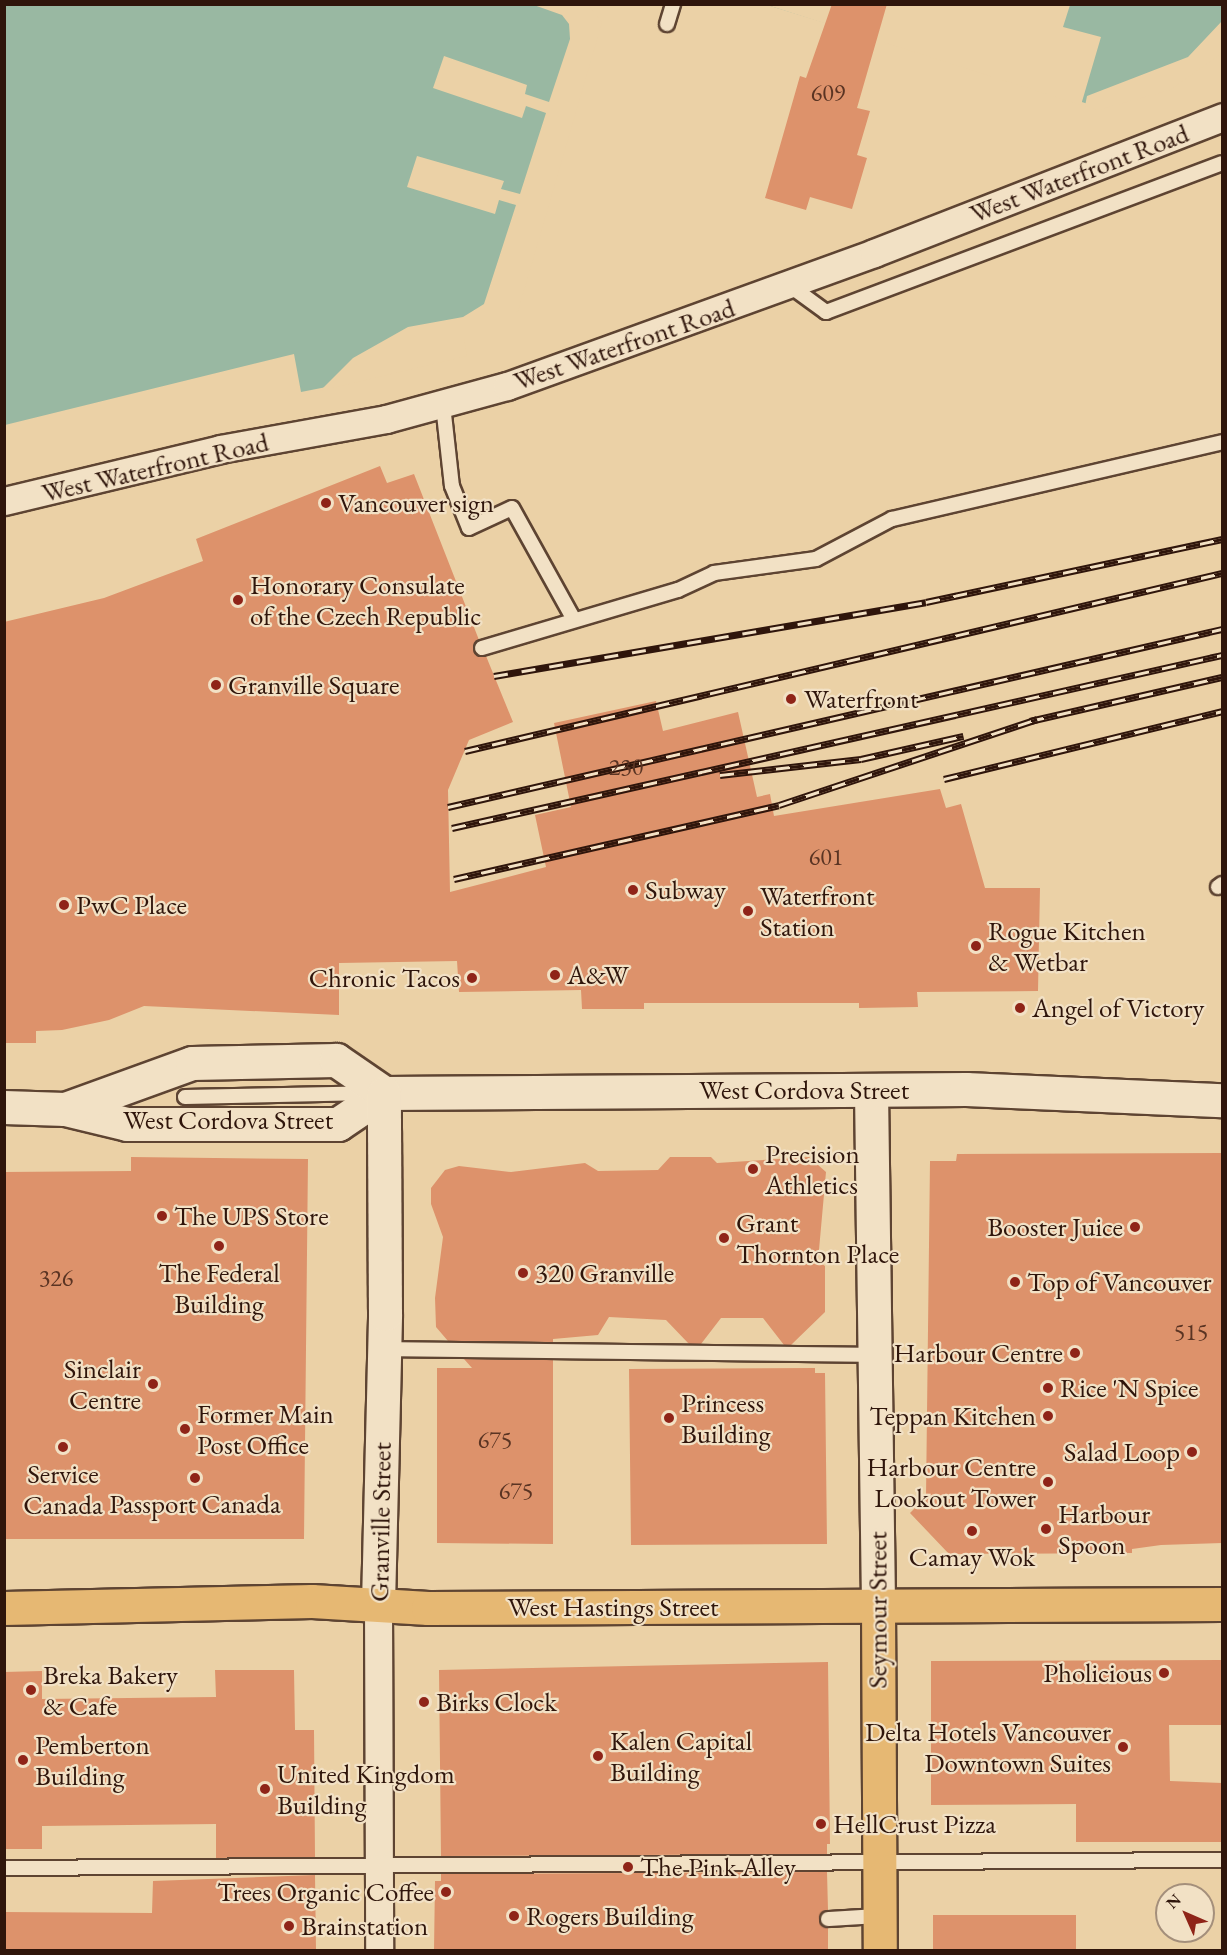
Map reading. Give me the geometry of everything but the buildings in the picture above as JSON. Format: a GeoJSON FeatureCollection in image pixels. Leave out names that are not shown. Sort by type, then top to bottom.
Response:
{"type":"FeatureCollection","features":[{"type":"Feature","properties":{"kind":"main road","name":"West Cordova Street"},"geometry":{"type":"LineString","coordinates":[[65,1109],[192,1063],[336,1060],[384,1093]]}},
{"type":"Feature","properties":{"kind":"main road","name":"West Cordova Street"},"geometry":{"type":"LineString","coordinates":[[4,1107],[65,1109],[127,1124],[338,1124],[384,1093],[966,1089],[1222,1100]]}},
{"type":"Feature","properties":{"kind":"main road","name":"Seymour Street"},"geometry":{"type":"LineString","coordinates":[[871,1090],[880,1950]]}},
{"type":"Feature","properties":{"kind":"main road","name":"Granville Street"},"geometry":{"type":"LineString","coordinates":[[378,1604],[383,1349],[384,1093]]}},
{"type":"Feature","properties":{"kind":"main road","name":"West Hastings Street"},"geometry":{"type":"LineString","coordinates":[[4,1608],[312,1601],[428,1608],[1222,1604]]}},
{"type":"Feature","properties":{"kind":"street","name":"West Waterfront Road"},"geometry":{"type":"LineString","coordinates":[[4,501],[202,453],[332,431],[443,405],[581,362],[789,285],[1222,117]]}},
{"type":"Feature","properties":{"kind":"street","name":"Granville Street"},"geometry":{"type":"LineString","coordinates":[[378,1604],[379,1950]]}},
{"type":"Feature","properties":{"kind":"lane"},"geometry":{"type":"LineString","coordinates":[[667,24],[673,4]]}},
{"type":"Feature","properties":{"kind":"lane"},"geometry":{"type":"LineString","coordinates":[[789,285],[826,312],[1222,163]]}},
{"type":"Feature","properties":{"kind":"lane"},"geometry":{"type":"LineString","coordinates":[[443,405],[452,486],[469,528],[512,508],[574,620]]}},
{"type":"Feature","properties":{"kind":"lane"},"geometry":{"type":"LineString","coordinates":[[482,648],[678,590],[714,573],[816,559],[892,519],[1222,442]]}},
{"type":"Feature","properties":{"kind":"lane"},"geometry":{"type":"LineString","coordinates":[[185,1097],[384,1093]]}},
{"type":"Feature","properties":{"kind":"lane"},"geometry":{"type":"LineString","coordinates":[[383,1349],[874,1355]]}},
{"type":"Feature","properties":{"kind":"lane"},"geometry":{"type":"LineString","coordinates":[[4,1868],[878,1866],[1222,1860]]}},
{"type":"Feature","properties":{"kind":"lane"},"geometry":{"type":"LineString","coordinates":[[828,1919],[879,1916]]}},
{"type":"Feature","properties":{"kind":"shaded area"},"geometry":{"type":"Polygon","coordinates":[[[583,4],[515,309],[367,379],[301,392],[294,354],[5,425],[4,5],[583,4]]]}},
{"type":"Feature","properties":{"kind":"shaded area"},"geometry":{"type":"Polygon","coordinates":[[[767,5],[1222,5],[1222,49],[1098,107],[767,5]]]}},
{"type":"Feature","properties":{"kind":"pier"},"geometry":{"type":"Polygon","coordinates":[[[531,4],[588,4],[602,23],[518,311],[464,338],[467,356],[320,391],[353,358],[408,327],[463,317],[484,304],[516,205],[499,200],[495,214],[407,187],[417,156],[504,181],[501,189],[520,194],[546,113],[526,106],[522,118],[433,88],[444,56],[527,85],[525,94],[549,102],[570,39],[569,24],[562,15],[531,4]]]}},
{"type":"Feature","properties":{"kind":"pier"},"geometry":{"type":"Polygon","coordinates":[[[764,4],[1070,5],[1063,27],[1101,37],[1081,105],[764,4]]]}},
{"type":"Feature","properties":{"kind":"pier"},"geometry":{"type":"Polygon","coordinates":[[[1222,21],[1222,53],[1170,90],[1098,110],[1085,106],[1087,96],[1188,57],[1222,21]]]}},
{"type":"Feature","properties":{"kind":"railway"},"geometry":{"type":"LineString","coordinates":[[494,676],[926,602],[1222,539]]}},
{"type":"Feature","properties":{"kind":"railway"},"geometry":{"type":"LineString","coordinates":[[465,751],[1222,573]]}},
{"type":"Feature","properties":{"kind":"railway"},"geometry":{"type":"LineString","coordinates":[[448,807],[1222,629]]}},
{"type":"Feature","properties":{"kind":"railway"},"geometry":{"type":"LineString","coordinates":[[452,828],[1222,655]]}},
{"type":"Feature","properties":{"kind":"railway"},"geometry":{"type":"LineString","coordinates":[[1030,721],[1222,677]]}},
{"type":"Feature","properties":{"kind":"railway"},"geometry":{"type":"LineString","coordinates":[[944,779],[1222,711]]}},
{"type":"Feature","properties":{"kind":"railway"},"geometry":{"type":"LineString","coordinates":[[454,879],[779,805],[1037,719]]}},
{"type":"Feature","properties":{"kind":"railway"},"geometry":{"type":"LineString","coordinates":[[720,775],[861,759],[963,736]]}},
{"type":"Feature","properties":{"kind":"place","name":"Vancouver sign"},"geometry":{"type":"Point","coordinates":[326,503]}},
{"type":"Feature","properties":{"kind":"place","name":"Honorary Consulate of the Czech Republic"},"geometry":{"type":"Point","coordinates":[238,600]}},
{"type":"Feature","properties":{"kind":"place","name":"Granville Square"},"geometry":{"type":"Point","coordinates":[216,685]}},
{"type":"Feature","properties":{"kind":"place","name":"Waterfront"},"geometry":{"type":"Point","coordinates":[791,699]}},
{"type":"Feature","properties":{"kind":"place","name":"Subway"},"geometry":{"type":"Point","coordinates":[633,890]}},
{"type":"Feature","properties":{"kind":"place","name":"PwC Place"},"geometry":{"type":"Point","coordinates":[64,905]}},
{"type":"Feature","properties":{"kind":"place","name":"Waterfront Station"},"geometry":{"type":"Point","coordinates":[748,911]}},
{"type":"Feature","properties":{"kind":"place","name":"Rogue Kitchen & Wetbar"},"geometry":{"type":"Point","coordinates":[976,946]}},
{"type":"Feature","properties":{"kind":"place","name":"A&W"},"geometry":{"type":"Point","coordinates":[555,975]}},
{"type":"Feature","properties":{"kind":"place","name":"Chronic Tacos"},"geometry":{"type":"Point","coordinates":[472,978]}},
{"type":"Feature","properties":{"kind":"place","name":"Angel of Victory"},"geometry":{"type":"Point","coordinates":[1020,1008]}},
{"type":"Feature","properties":{"kind":"place","name":"Precision Athletics"},"geometry":{"type":"Point","coordinates":[753,1169]}},
{"type":"Feature","properties":{"kind":"place","name":"The UPS Store"},"geometry":{"type":"Point","coordinates":[162,1216]}},
{"type":"Feature","properties":{"kind":"place","name":"Booster Juice"},"geometry":{"type":"Point","coordinates":[1135,1227]}},
{"type":"Feature","properties":{"kind":"place","name":"Grant Thornton Place"},"geometry":{"type":"Point","coordinates":[724,1238]}},
{"type":"Feature","properties":{"kind":"place","name":"The Federal Building"},"geometry":{"type":"Point","coordinates":[219,1246]}},
{"type":"Feature","properties":{"kind":"place","name":"320 Granville"},"geometry":{"type":"Point","coordinates":[523,1273]}},
{"type":"Feature","properties":{"kind":"place","name":"Top of Vancouver"},"geometry":{"type":"Point","coordinates":[1015,1282]}},
{"type":"Feature","properties":{"kind":"place","name":"Harbour Centre"},"geometry":{"type":"Point","coordinates":[1075,1353]}},
{"type":"Feature","properties":{"kind":"place","name":"Sinclair Centre"},"geometry":{"type":"Point","coordinates":[153,1384]}},
{"type":"Feature","properties":{"kind":"place","name":"Rice 'N Spice"},"geometry":{"type":"Point","coordinates":[1048,1388]}},
{"type":"Feature","properties":{"kind":"place","name":"Teppan Kitchen"},"geometry":{"type":"Point","coordinates":[1048,1416]}},
{"type":"Feature","properties":{"kind":"place","name":"Princess Building"},"geometry":{"type":"Point","coordinates":[669,1418]}},
{"type":"Feature","properties":{"kind":"place","name":"Former Main Post Office"},"geometry":{"type":"Point","coordinates":[185,1429]}},
{"type":"Feature","properties":{"kind":"place","name":"Service Canada"},"geometry":{"type":"Point","coordinates":[63,1447]}},
{"type":"Feature","properties":{"kind":"place","name":"Salad Loop"},"geometry":{"type":"Point","coordinates":[1192,1452]}},
{"type":"Feature","properties":{"kind":"place","name":"Passport Canada"},"geometry":{"type":"Point","coordinates":[195,1478]}},
{"type":"Feature","properties":{"kind":"place","name":"Harbour Centre Lookout Tower"},"geometry":{"type":"Point","coordinates":[1048,1482]}},
{"type":"Feature","properties":{"kind":"place","name":"Harbour Spoon"},"geometry":{"type":"Point","coordinates":[1046,1529]}},
{"type":"Feature","properties":{"kind":"place","name":"Camay Wok"},"geometry":{"type":"Point","coordinates":[972,1531]}},
{"type":"Feature","properties":{"kind":"place","name":"Pholicious"},"geometry":{"type":"Point","coordinates":[1164,1673]}},
{"type":"Feature","properties":{"kind":"place","name":"Breka Bakery & Cafe"},"geometry":{"type":"Point","coordinates":[31,1690]}},
{"type":"Feature","properties":{"kind":"place","name":"Birks Clock"},"geometry":{"type":"Point","coordinates":[424,1702]}},
{"type":"Feature","properties":{"kind":"place","name":"Delta Hotels Vancouver Downtown Suites"},"geometry":{"type":"Point","coordinates":[1123,1747]}},
{"type":"Feature","properties":{"kind":"place","name":"Kalen Capital Building"},"geometry":{"type":"Point","coordinates":[598,1756]}},
{"type":"Feature","properties":{"kind":"place","name":"Pemberton Building"},"geometry":{"type":"Point","coordinates":[23,1760]}},
{"type":"Feature","properties":{"kind":"place","name":"United Kingdom Building"},"geometry":{"type":"Point","coordinates":[265,1789]}},
{"type":"Feature","properties":{"kind":"place","name":"HellCrust Pizza"},"geometry":{"type":"Point","coordinates":[821,1824]}},
{"type":"Feature","properties":{"kind":"place","name":"The Pink Alley"},"geometry":{"type":"Point","coordinates":[628,1867]}},
{"type":"Feature","properties":{"kind":"place","name":"Trees Organic Coffee"},"geometry":{"type":"Point","coordinates":[446,1892]}},
{"type":"Feature","properties":{"kind":"place","name":"Rogers Building"},"geometry":{"type":"Point","coordinates":[514,1916]}},
{"type":"Feature","properties":{"kind":"place","name":"Brainstation"},"geometry":{"type":"Point","coordinates":[289,1926]}}]}
